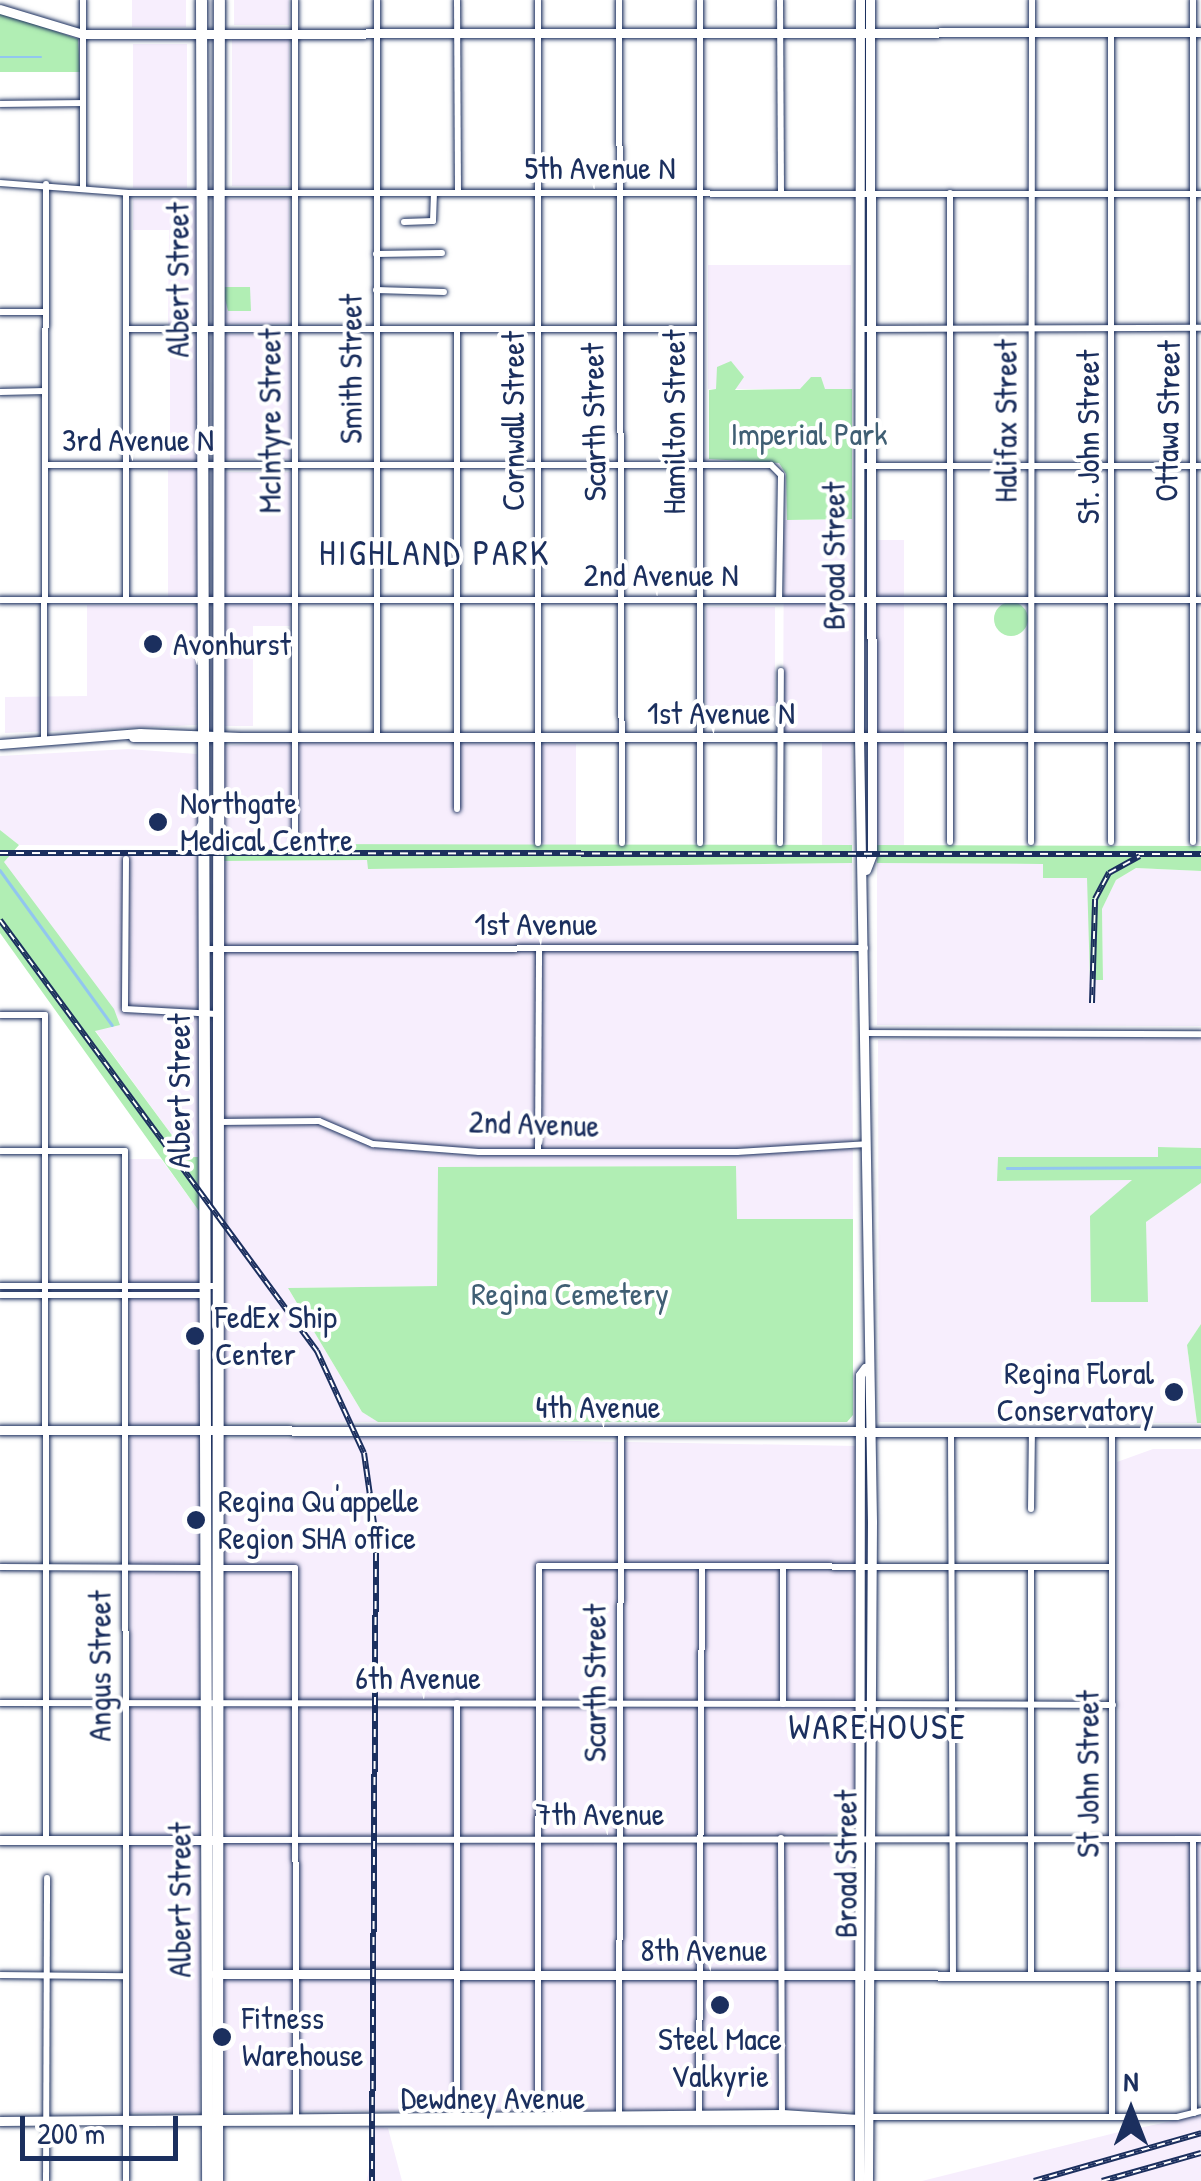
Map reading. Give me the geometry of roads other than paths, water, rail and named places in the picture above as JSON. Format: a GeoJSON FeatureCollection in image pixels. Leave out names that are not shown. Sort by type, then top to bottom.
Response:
{"type":"FeatureCollection","features":[{"type":"Feature","properties":{"kind":"main road","name":"Albert Street"},"geometry":{"type":"LineString","coordinates":[[201,0],[210,193],[212,2121],[216,2181]]}},
{"type":"Feature","properties":{"kind":"main road","name":"Albert Street"},"geometry":{"type":"LineString","coordinates":[[210,193],[219,0]]}},
{"type":"Feature","properties":{"kind":"main road","name":"Broad Street"},"geometry":{"type":"LineString","coordinates":[[860,0],[865,32]]}},
{"type":"Feature","properties":{"kind":"main road","name":"Broad Street"},"geometry":{"type":"LineString","coordinates":[[859,2181],[872,1976],[862,1704],[866,1567],[866,870],[872,854],[864,738],[865,32],[870,0]]}},
{"type":"Feature","properties":{"kind":"main road"},"geometry":{"type":"LineString","coordinates":[[0,9],[83,34],[1197,32]]}},
{"type":"Feature","properties":{"kind":"main road","name":"1st Avenue N"},"geometry":{"type":"LineString","coordinates":[[0,744],[211,736],[1197,738]]}},
{"type":"Feature","properties":{"kind":"main road","name":"4th Avenue"},"geometry":{"type":"LineString","coordinates":[[0,1430],[1199,1431]]}},
{"type":"Feature","properties":{"kind":"main road","name":"Broad Street"},"geometry":{"type":"LineString","coordinates":[[866,1839],[860,1976],[868,2181]]}},
{"type":"Feature","properties":{"kind":"main road","name":"7th Avenue"},"geometry":{"type":"LineString","coordinates":[[0,1840],[212,1840]]}},
{"type":"Feature","properties":{"kind":"main road","name":"8th Avenue"},"geometry":{"type":"LineString","coordinates":[[212,1974],[1197,1976]]}},
{"type":"Feature","properties":{"kind":"main road","name":"Dewdney Avenue"},"geometry":{"type":"LineString","coordinates":[[0,2121],[457,2115],[538,2119],[619,2114],[699,2119],[782,2114],[865,2118]]}},
{"type":"Feature","properties":{"kind":"main road","name":"Dewdney Avenue"},"geometry":{"type":"LineString","coordinates":[[296,2119],[865,2118]]}},
{"type":"Feature","properties":{"kind":"main road","name":"Albert Street"},"geometry":{"type":"LineString","coordinates":[[207,2181],[212,2121]]}},
{"type":"Feature","properties":{"kind":"street"},"geometry":{"type":"LineString","coordinates":[[82,186],[83,0]]}},
{"type":"Feature","properties":{"kind":"street","name":"McIntyre Street"},"geometry":{"type":"LineString","coordinates":[[295,0],[295,842]]}},
{"type":"Feature","properties":{"kind":"street","name":"Smith Street"},"geometry":{"type":"LineString","coordinates":[[377,0],[378,737]]}},
{"type":"Feature","properties":{"kind":"street"},"geometry":{"type":"LineString","coordinates":[[457,0],[458,193]]}},
{"type":"Feature","properties":{"kind":"street","name":"Cornwall Street"},"geometry":{"type":"LineString","coordinates":[[538,0],[538,843]]}},
{"type":"Feature","properties":{"kind":"street","name":"Scarth Street"},"geometry":{"type":"LineString","coordinates":[[619,0],[622,843]]}},
{"type":"Feature","properties":{"kind":"street","name":"Hamilton Street"},"geometry":{"type":"LineString","coordinates":[[700,0],[700,843]]}},
{"type":"Feature","properties":{"kind":"street"},"geometry":{"type":"LineString","coordinates":[[780,0],[781,193]]}},
{"type":"Feature","properties":{"kind":"street","name":"Halifax Street"},"geometry":{"type":"LineString","coordinates":[[1031,842],[1032,0]]}},
{"type":"Feature","properties":{"kind":"street","name":"Ottawa Street"},"geometry":{"type":"LineString","coordinates":[[1193,842],[1197,738],[1194,0]]}},
{"type":"Feature","properties":{"kind":"street","name":"St. John Street"},"geometry":{"type":"LineString","coordinates":[[1111,32],[1111,842]]}},
{"type":"Feature","properties":{"kind":"street"},"geometry":{"type":"LineString","coordinates":[[0,104],[83,103]]}},
{"type":"Feature","properties":{"kind":"street","name":"5th Avenue N"},"geometry":{"type":"LineString","coordinates":[[0,183],[82,186],[126,193],[1197,194]]}},
{"type":"Feature","properties":{"kind":"street"},"geometry":{"type":"LineString","coordinates":[[44,742],[46,184]]}},
{"type":"Feature","properties":{"kind":"street"},"geometry":{"type":"LineString","coordinates":[[126,193],[126,600]]}},
{"type":"Feature","properties":{"kind":"street"},"geometry":{"type":"LineString","coordinates":[[404,222],[433,221],[434,193]]}},
{"type":"Feature","properties":{"kind":"street"},"geometry":{"type":"LineString","coordinates":[[950,194],[950,842]]}},
{"type":"Feature","properties":{"kind":"street"},"geometry":{"type":"LineString","coordinates":[[376,254],[442,253]]}},
{"type":"Feature","properties":{"kind":"street"},"geometry":{"type":"LineString","coordinates":[[376,290],[444,292]]}},
{"type":"Feature","properties":{"kind":"street"},"geometry":{"type":"LineString","coordinates":[[0,312],[45,312]]}},
{"type":"Feature","properties":{"kind":"street"},"geometry":{"type":"LineString","coordinates":[[126,330],[699,328]]}},
{"type":"Feature","properties":{"kind":"street"},"geometry":{"type":"LineString","coordinates":[[864,329],[1197,328]]}},
{"type":"Feature","properties":{"kind":"street"},"geometry":{"type":"LineString","coordinates":[[457,330],[457,810]]}},
{"type":"Feature","properties":{"kind":"street","name":"3rd Avenue N"},"geometry":{"type":"LineString","coordinates":[[0,392],[44,391]]}},
{"type":"Feature","properties":{"kind":"street","name":"3rd Avenue N"},"geometry":{"type":"LineString","coordinates":[[46,465],[771,464],[781,474],[780,600]]}},
{"type":"Feature","properties":{"kind":"street"},"geometry":{"type":"LineString","coordinates":[[864,466],[1196,466]]}},
{"type":"Feature","properties":{"kind":"street","name":"2nd Avenue N"},"geometry":{"type":"LineString","coordinates":[[0,600],[1197,600]]}},
{"type":"Feature","properties":{"kind":"street"},"geometry":{"type":"LineString","coordinates":[[780,843],[781,671]]}},
{"type":"Feature","properties":{"kind":"street"},"geometry":{"type":"LineString","coordinates":[[126,859],[126,1009],[134,1014],[211,1014]]}},
{"type":"Feature","properties":{"kind":"street","name":"1st Avenue"},"geometry":{"type":"LineString","coordinates":[[211,949],[866,948]]}},
{"type":"Feature","properties":{"kind":"street"},"geometry":{"type":"LineString","coordinates":[[538,950],[538,1151]]}},
{"type":"Feature","properties":{"kind":"street"},"geometry":{"type":"LineString","coordinates":[[0,1015],[44,1015],[46,1840]]}},
{"type":"Feature","properties":{"kind":"street"},"geometry":{"type":"LineString","coordinates":[[866,1033],[1201,1034]]}},
{"type":"Feature","properties":{"kind":"street","name":"2nd Avenue"},"geometry":{"type":"LineString","coordinates":[[211,1122],[318,1121],[373,1144],[538,1151],[737,1152],[866,1144]]}},
{"type":"Feature","properties":{"kind":"street"},"geometry":{"type":"LineString","coordinates":[[0,1151],[46,1151]]}},
{"type":"Feature","properties":{"kind":"street","name":"Angus Street"},"geometry":{"type":"LineString","coordinates":[[46,1151],[125,1151],[126,2181]]}},
{"type":"Feature","properties":{"kind":"street"},"geometry":{"type":"LineString","coordinates":[[0,1286],[46,1291]]}},
{"type":"Feature","properties":{"kind":"street"},"geometry":{"type":"LineString","coordinates":[[0,1295],[212,1290]]}},
{"type":"Feature","properties":{"kind":"street","name":"Scarth Street"},"geometry":{"type":"LineString","coordinates":[[619,2114],[621,1432]]}},
{"type":"Feature","properties":{"kind":"street"},"geometry":{"type":"LineString","coordinates":[[951,1432],[952,1976]]}},
{"type":"Feature","properties":{"kind":"street"},"geometry":{"type":"LineString","coordinates":[[1032,1432],[1032,1509]]}},
{"type":"Feature","properties":{"kind":"street","name":"St John Street"},"geometry":{"type":"LineString","coordinates":[[1112,1432],[1112,2115]]}},
{"type":"Feature","properties":{"kind":"street"},"geometry":{"type":"LineString","coordinates":[[538,2119],[539,1566],[1112,1566]]}},
{"type":"Feature","properties":{"kind":"street"},"geometry":{"type":"LineString","coordinates":[[699,2119],[702,1566]]}},
{"type":"Feature","properties":{"kind":"street"},"geometry":{"type":"LineString","coordinates":[[782,1704],[784,1566]]}},
{"type":"Feature","properties":{"kind":"street"},"geometry":{"type":"LineString","coordinates":[[1031,1567],[1031,1976]]}},
{"type":"Feature","properties":{"kind":"street"},"geometry":{"type":"LineString","coordinates":[[0,1568],[294,1568],[296,2119]]}},
{"type":"Feature","properties":{"kind":"street","name":"6th Avenue"},"geometry":{"type":"LineString","coordinates":[[0,1703],[1113,1704]]}},
{"type":"Feature","properties":{"kind":"street"},"geometry":{"type":"LineString","coordinates":[[457,1703],[457,2115]]}},
{"type":"Feature","properties":{"kind":"street"},"geometry":{"type":"LineString","coordinates":[[781,1838],[782,2114]]}},
{"type":"Feature","properties":{"kind":"street"},"geometry":{"type":"LineString","coordinates":[[1197,1839],[1198,2112]]}},
{"type":"Feature","properties":{"kind":"street","name":"7th Avenue"},"geometry":{"type":"LineString","coordinates":[[212,1840],[1197,1839]]}},
{"type":"Feature","properties":{"kind":"street"},"geometry":{"type":"LineString","coordinates":[[46,2181],[47,1878]]}},
{"type":"Feature","properties":{"kind":"street"},"geometry":{"type":"LineString","coordinates":[[0,1976],[126,1976]]}},
{"type":"Feature","properties":{"kind":"street","name":"Dewdney Avenue"},"geometry":{"type":"LineString","coordinates":[[865,2118],[1198,2112]]}},
{"type":"Feature","properties":{"kind":"waterway"},"geometry":{"type":"LineString","coordinates":[[0,57],[41,57]]}},
{"type":"Feature","properties":{"kind":"waterway"},"geometry":{"type":"LineString","coordinates":[[0,870],[112,1025]]}},
{"type":"Feature","properties":{"kind":"waterway"},"geometry":{"type":"LineString","coordinates":[[1007,1168],[1201,1167]]}},
{"type":"Feature","properties":{"kind":"railway"},"geometry":{"type":"LineString","coordinates":[[0,853],[1201,854]]}},
{"type":"Feature","properties":{"kind":"railway"},"geometry":{"type":"LineString","coordinates":[[1092,1003],[1095,899],[1109,873],[1140,856]]}},
{"type":"Feature","properties":{"kind":"railway"},"geometry":{"type":"LineString","coordinates":[[0,920],[317,1351],[364,1453],[376,1537],[372,2181]]}},
{"type":"Feature","properties":{"kind":"railway"},"geometry":{"type":"LineString","coordinates":[[1034,2181],[1201,2133]]}},
{"type":"Feature","properties":{"kind":"railway"},"geometry":{"type":"LineString","coordinates":[[1102,2181],[1201,2153]]}},
{"type":"Feature","properties":{"kind":"place","name":"Avonhurst"},"geometry":{"type":"Point","coordinates":[153,644]}},
{"type":"Feature","properties":{"kind":"place","name":"Northgate Medical Centre"},"geometry":{"type":"Point","coordinates":[158,822]}},
{"type":"Feature","properties":{"kind":"place","name":"FedEx Ship Center"},"geometry":{"type":"Point","coordinates":[195,1336]}},
{"type":"Feature","properties":{"kind":"place","name":"Regina Floral Conservatory"},"geometry":{"type":"Point","coordinates":[1174,1392]}},
{"type":"Feature","properties":{"kind":"place","name":"Regina Qu'appelle Region SHA office"},"geometry":{"type":"Point","coordinates":[196,1520]}},
{"type":"Feature","properties":{"kind":"place","name":"Steel Mace Valkyrie"},"geometry":{"type":"Point","coordinates":[720,2005]}},
{"type":"Feature","properties":{"kind":"place","name":"Fitness Warehouse"},"geometry":{"type":"Point","coordinates":[222,2037]}},
{"type":"Feature","properties":{"kind":"district","name":"HIGHLAND PARK"},"geometry":{"type":"Point","coordinates":[435,553]}},
{"type":"Feature","properties":{"kind":"district","name":"WAREHOUSE"},"geometry":{"type":"Point","coordinates":[878,1727]}},
{"type":"Feature","properties":{"kind":"park label","name":"Imperial Park"},"geometry":{"type":"Point","coordinates":[809,434]}},
{"type":"Feature","properties":{"kind":"park label","name":"Regina Cemetery"},"geometry":{"type":"Point","coordinates":[570,1294]}}]}
